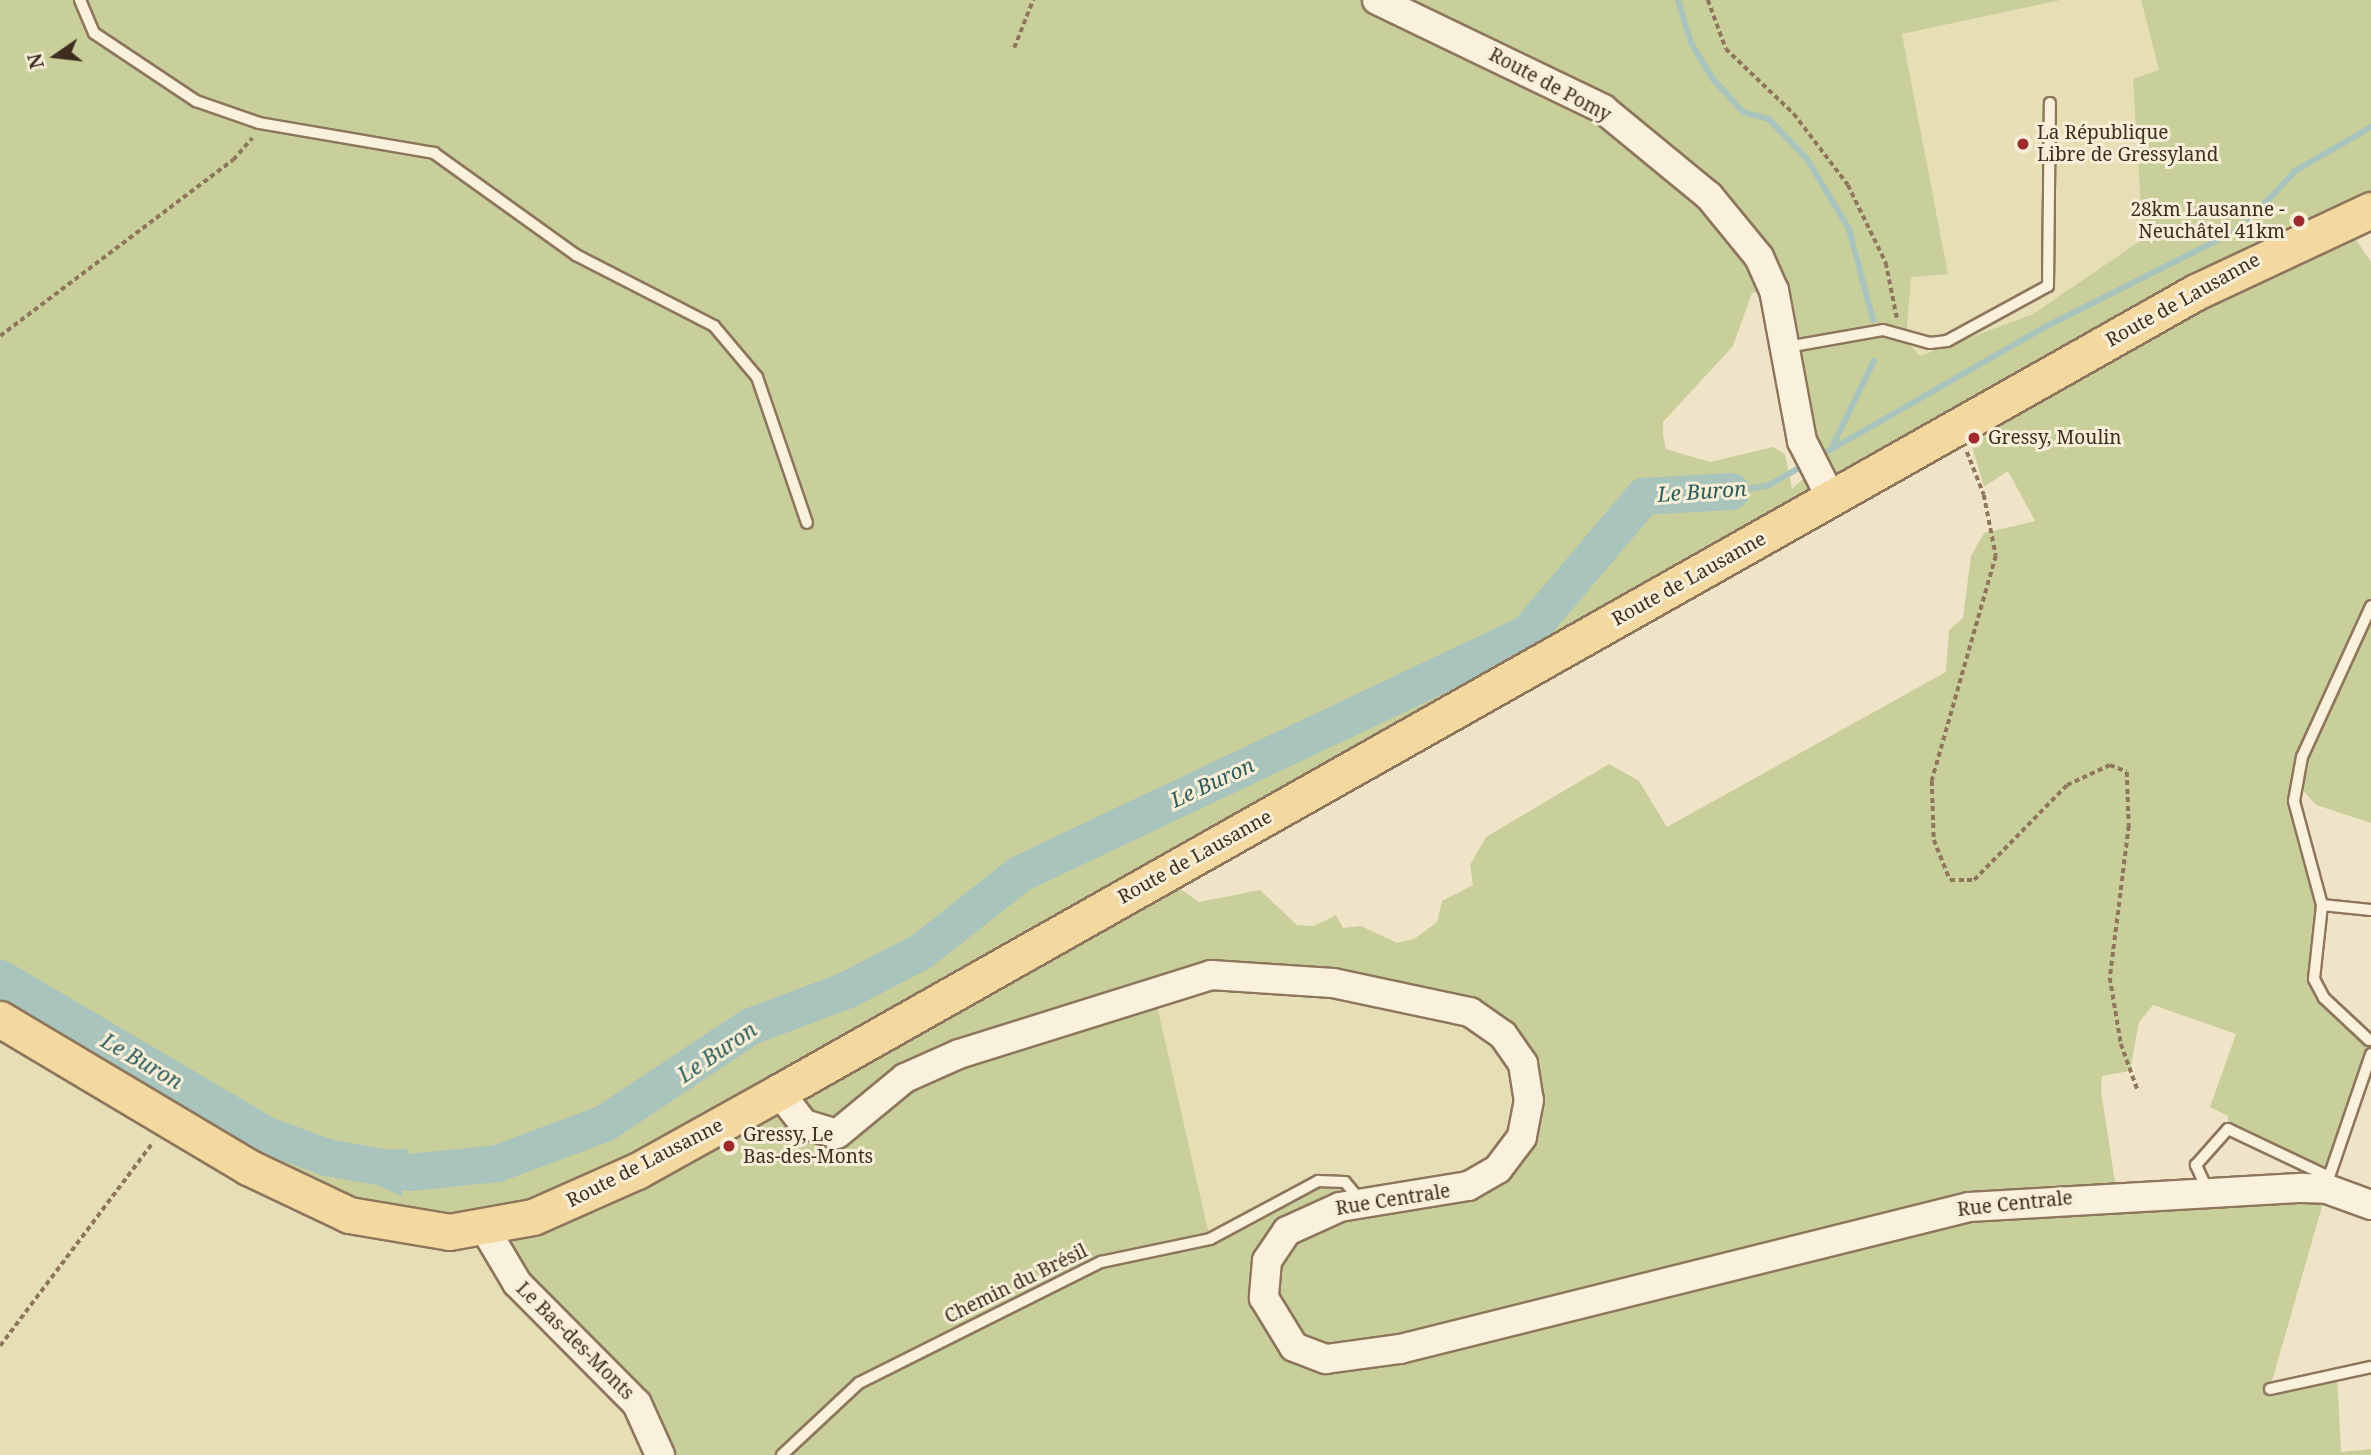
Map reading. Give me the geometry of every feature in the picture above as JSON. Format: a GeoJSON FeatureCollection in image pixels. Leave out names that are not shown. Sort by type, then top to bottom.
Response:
{"type":"FeatureCollection","features":[{"type":"Feature","properties":{"kind":"main road","name":"Route de Lausanne"},"geometry":{"type":"LineString","coordinates":[[0,1019],[257,1173],[349,1215],[415,1230],[485,1229],[589,1195],[779,1092],[1825,488],[1957,427],[2230,273],[2371,210]]}},
{"type":"Feature","properties":{"kind":"street","name":"Route de Pomy"},"geometry":{"type":"LineString","coordinates":[[1377,0],[1603,109],[1681,169],[1759,257],[1787,347],[1802,441],[1825,488]]}},
{"type":"Feature","properties":{"kind":"street","name":"Rue Centrale"},"geometry":{"type":"LineString","coordinates":[[779,1092],[804,1124],[837,1134],[892,1088],[941,1061],[1153,988],[1211,975],[1380,990],[1452,1006],[1488,1022],[1514,1049],[1528,1082],[1527,1119],[1511,1155],[1468,1186],[1362,1203],[1302,1220],[1267,1261],[1264,1298],[1271,1315],[1294,1347],[1310,1356],[1364,1358],[1969,1207],[2328,1183],[2371,1205]]}},
{"type":"Feature","properties":{"kind":"street","name":"Le Bas-des-Monts"},"geometry":{"type":"LineString","coordinates":[[485,1229],[517,1283],[631,1396],[660,1455]]}},
{"type":"Feature","properties":{"kind":"lane"},"geometry":{"type":"LineString","coordinates":[[80,0],[86,22],[114,49],[196,101],[259,123],[434,153],[576,255],[713,326],[757,377],[807,523]]}},
{"type":"Feature","properties":{"kind":"lane"},"geometry":{"type":"LineString","coordinates":[[1787,347],[1883,330],[1897,331],[1930,344],[1947,341],[2048,286],[2050,103]]}},
{"type":"Feature","properties":{"kind":"lane"},"geometry":{"type":"LineString","coordinates":[[2208,1191],[2196,1166],[2228,1129],[2328,1183],[2371,1046],[2325,998],[2314,979],[2322,905],[2297,818],[2296,784],[2302,757],[2371,606]]}},
{"type":"Feature","properties":{"kind":"lane"},"geometry":{"type":"LineString","coordinates":[[2322,905],[2371,910]]}},
{"type":"Feature","properties":{"kind":"lane","name":"Chemin du Brésil"},"geometry":{"type":"LineString","coordinates":[[782,1455],[841,1396],[875,1373],[1101,1262],[1210,1239],[1318,1181],[1345,1182],[1362,1203]]}},
{"type":"Feature","properties":{"kind":"lane"},"geometry":{"type":"LineString","coordinates":[[2270,1388],[2371,1367]]}},
{"type":"Feature","properties":{"kind":"path"},"geometry":{"type":"LineString","coordinates":[[1014,48],[1033,0]]}},
{"type":"Feature","properties":{"kind":"path"},"geometry":{"type":"LineString","coordinates":[[1708,0],[1726,49],[1794,114],[1849,185],[1886,263],[1897,331]]}},
{"type":"Feature","properties":{"kind":"path"},"geometry":{"type":"LineString","coordinates":[[0,336],[233,160],[259,123]]}},
{"type":"Feature","properties":{"kind":"path"},"geometry":{"type":"LineString","coordinates":[[1957,427],[1984,495],[1996,556],[1937,756],[1930,808],[1934,840],[1950,880],[1974,880],[2067,785],[2110,765],[2127,772],[2129,826],[2110,978],[2121,1044],[2138,1091]]}},
{"type":"Feature","properties":{"kind":"path"},"geometry":{"type":"LineString","coordinates":[[0,1346],[169,1121]]}},
{"type":"Feature","properties":{"kind":"shaded area"},"geometry":{"type":"Polygon","coordinates":[[[2061,0],[2141,0],[2159,70],[2134,79],[2143,239],[2033,314],[1920,356],[1906,341],[1911,276],[1948,274],[1902,34],[2061,0]]]}},
{"type":"Feature","properties":{"kind":"shaded area"},"geometry":{"type":"Polygon","coordinates":[[[1188,979],[1470,1012],[1528,1082],[1498,1169],[1210,1239],[1152,988],[1188,979]]]}},
{"type":"Feature","properties":{"kind":"shaded area"},"geometry":{"type":"Polygon","coordinates":[[[0,1019],[485,1229],[605,1367],[660,1455],[0,1455],[0,1019]]]}},
{"type":"Feature","properties":{"kind":"green space"},"geometry":{"type":"Polygon","coordinates":[[[0,0],[2061,0],[1902,34],[1948,274],[1911,277],[1906,340],[1920,356],[2033,314],[2143,239],[2133,79],[2159,70],[2141,0],[2371,0],[2371,210],[2343,220],[2371,262],[2371,823],[2316,805],[2297,784],[2294,801],[2317,887],[2318,989],[2369,1040],[2371,1051],[2329,1177],[2228,1129],[2228,1116],[2210,1107],[2236,1034],[2153,1005],[2139,1022],[2130,1071],[2102,1076],[2101,1091],[2117,1195],[2327,1189],[2270,1388],[2337,1374],[2341,1452],[2371,1449],[2371,1455],[660,1455],[657,1442],[491,1245],[393,1227],[0,1019],[0,0]],[[1774,290],[1752,293],[1733,346],[1663,422],[1663,436],[1666,449],[1710,462],[1773,447],[1785,454],[1792,489],[1814,469],[1774,290]],[[1965,423],[1162,876],[1199,902],[1260,890],[1297,925],[1314,926],[1336,915],[1343,928],[1361,926],[1397,943],[1414,939],[1437,922],[1442,901],[1473,885],[1470,865],[1486,837],[1609,764],[1639,781],[1667,827],[1946,672],[1949,630],[1963,618],[1971,556],[1984,533],[2035,521],[2008,471],[1984,487],[1965,423]],[[1211,975],[1153,988],[1210,1239],[1307,1185],[1345,1182],[1362,1203],[1479,1182],[1529,1100],[1488,1022],[1211,975]]]}},
{"type":"Feature","properties":{"kind":"water"},"geometry":{"type":"Polygon","coordinates":[[[408,1149],[402,1196],[354,1175],[362,1151],[408,1149]]]}},
{"type":"Feature","properties":{"kind":"waterway"},"geometry":{"type":"LineString","coordinates":[[1678,0],[1691,43],[1713,79],[1743,112],[1769,119],[1807,159],[1849,229],[1873,320]]}},
{"type":"Feature","properties":{"kind":"waterway","name":"Le Buron"},"geometry":{"type":"LineString","coordinates":[[1818,457],[2043,328],[2242,228],[2295,171],[2371,127]]}},
{"type":"Feature","properties":{"kind":"waterway"},"geometry":{"type":"LineString","coordinates":[[1831,449],[1874,361]]}},
{"type":"Feature","properties":{"kind":"waterway","name":"Le Buron"},"geometry":{"type":"LineString","coordinates":[[1731,491],[1767,486],[1806,464]]}},
{"type":"Feature","properties":{"kind":"waterway","name":"Le Buron"},"geometry":{"type":"LineString","coordinates":[[0,978],[267,1135],[326,1157],[410,1172],[497,1163],[604,1123],[750,1026],[846,990],[921,951],[1020,873],[1527,633],[1643,496],[1731,491]]}},
{"type":"Feature","properties":{"kind":"place","name":"La République Libre de Gressyland"},"geometry":{"type":"Point","coordinates":[2023,144]}},
{"type":"Feature","properties":{"kind":"place","name":"28km Lausanne - Neuchâtel 41km"},"geometry":{"type":"Point","coordinates":[2299,221]}},
{"type":"Feature","properties":{"kind":"place","name":"Gressy, Moulin"},"geometry":{"type":"Point","coordinates":[1974,438]}},
{"type":"Feature","properties":{"kind":"place","name":"Gressy, Le Bas-des-Monts"},"geometry":{"type":"Point","coordinates":[729,1146]}}]}
